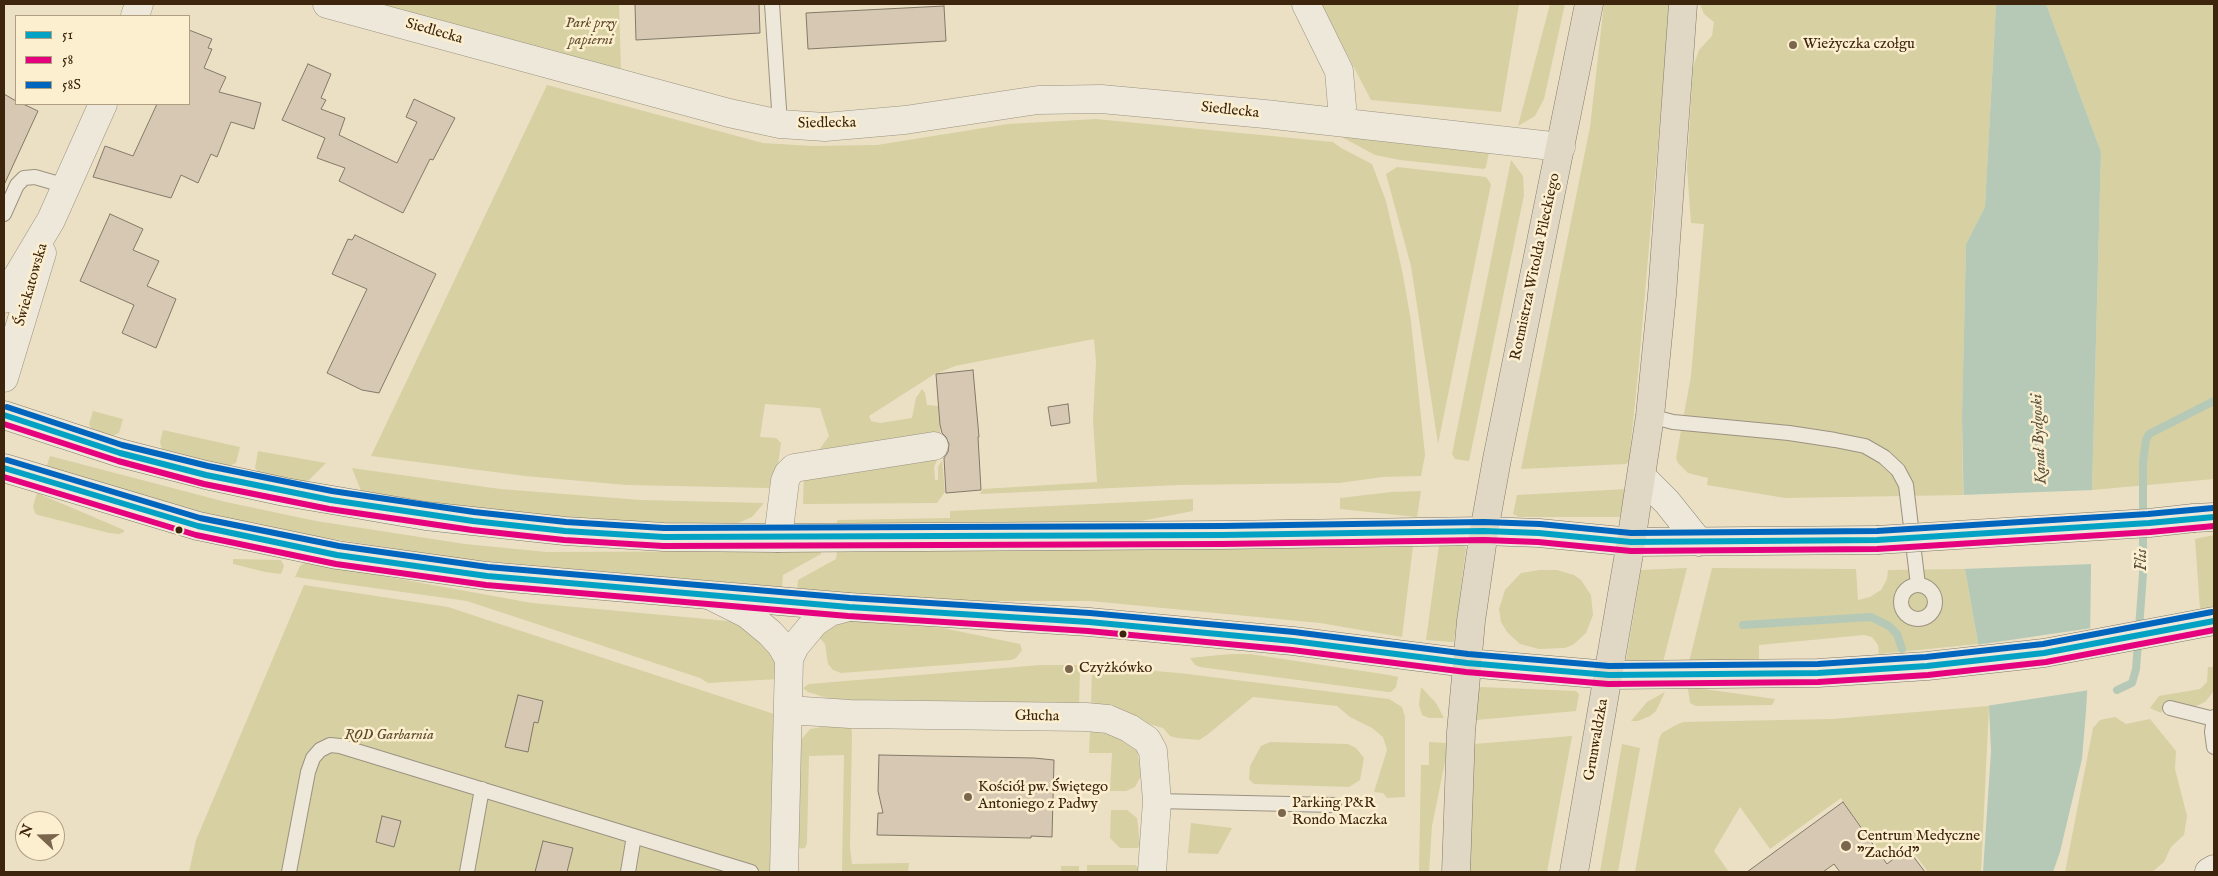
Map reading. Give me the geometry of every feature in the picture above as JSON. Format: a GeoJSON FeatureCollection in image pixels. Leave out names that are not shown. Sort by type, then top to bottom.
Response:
{"type":"FeatureCollection","features":[{"type":"Feature","properties":{"kind":"main road","name":"Siedlecka"},"geometry":{"type":"LineString","coordinates":[[327,4],[780,124],[825,127],[905,120],[1038,100],[1101,99],[1340,122],[1561,147]]}},
{"type":"Feature","properties":{"kind":"main road"},"geometry":{"type":"LineString","coordinates":[[1306,4],[1339,71],[1342,107],[1340,122]]}},
{"type":"Feature","properties":{"kind":"main road","name":"Rotmistrza Witolda Pileckiego"},"geometry":{"type":"LineString","coordinates":[[1467,663],[1484,531],[1497,459],[1590,4]]}},
{"type":"Feature","properties":{"kind":"main road"},"geometry":{"type":"LineString","coordinates":[[1631,542],[1650,416],[1661,301],[1683,4]]}},
{"type":"Feature","properties":{"kind":"main road","name":"Świekatowska"},"geometry":{"type":"LineString","coordinates":[[4,299],[51,220],[104,105]]}},
{"type":"Feature","properties":{"kind":"main road","name":"Świekatowska"},"geometry":{"type":"LineString","coordinates":[[4,378],[51,220]]}},
{"type":"Feature","properties":{"kind":"main road"},"geometry":{"type":"LineString","coordinates":[[4,415],[120,452],[206,475],[294,493],[382,509],[565,531],[664,537],[1212,535],[1484,531],[1539,533],[1631,542],[1877,540],[2149,523],[2204,517]]}},
{"type":"Feature","properties":{"kind":"main road"},"geometry":{"type":"LineString","coordinates":[[778,538],[785,481],[788,474],[794,468],[934,446]]}},
{"type":"Feature","properties":{"kind":"main road"},"geometry":{"type":"LineString","coordinates":[[4,468],[198,526],[337,555],[487,576],[849,607],[1089,622],[1293,641],[1467,663],[1609,675],[1818,673],[1974,662],[2044,653],[2210,625]]}},
{"type":"Feature","properties":{"kind":"main road"},"geometry":{"type":"LineString","coordinates":[[1642,477],[1667,502],[1699,542]]}},
{"type":"Feature","properties":{"kind":"main road","name":"Grunwaldzka"},"geometry":{"type":"LineString","coordinates":[[1574,872],[1631,542]]}},
{"type":"Feature","properties":{"kind":"main road"},"geometry":{"type":"LineString","coordinates":[[711,596],[747,614],[770,633],[781,645],[789,659]]}},
{"type":"Feature","properties":{"kind":"main road"},"geometry":{"type":"LineString","coordinates":[[784,872],[789,659],[795,646],[815,622],[830,612],[849,607]]}},
{"type":"Feature","properties":{"kind":"main road"},"geometry":{"type":"LineString","coordinates":[[1456,872],[1461,740],[1467,663]]}},
{"type":"Feature","properties":{"kind":"main road","name":"Głucha"},"geometry":{"type":"LineString","coordinates":[[788,710],[850,714],[1086,717],[1108,719],[1128,728],[1147,740],[1154,751],[1157,801],[1152,872]]}},
{"type":"Feature","properties":{"kind":"main road"},"geometry":{"type":"LineString","coordinates":[[2209,872],[2214,869]]}},
{"type":"Feature","properties":{"kind":"lane"},"geometry":{"type":"LineString","coordinates":[[772,4],[780,124]]}},
{"type":"Feature","properties":{"kind":"lane"},"geometry":{"type":"LineString","coordinates":[[4,214],[17,185],[24,178],[35,177],[66,186]]}},
{"type":"Feature","properties":{"kind":"lane"},"geometry":{"type":"LineString","coordinates":[[1650,416],[1674,422],[1789,433],[1835,440],[1865,446],[1884,457],[1898,470],[1906,485],[1918,586]]}},
{"type":"Feature","properties":{"kind":"lane"},"geometry":{"type":"LineString","coordinates":[[2170,708],[2214,718],[2212,732],[2214,747]]}},
{"type":"Feature","properties":{"kind":"lane"},"geometry":{"type":"LineString","coordinates":[[290,872],[308,772],[313,758],[320,750],[330,746],[340,746],[752,872]]}},
{"type":"Feature","properties":{"kind":"lane"},"geometry":{"type":"LineString","coordinates":[[467,872],[482,790]]}},
{"type":"Feature","properties":{"kind":"lane"},"geometry":{"type":"LineString","coordinates":[[1157,801],[1334,805]]}},
{"type":"Feature","properties":{"kind":"lane"},"geometry":{"type":"LineString","coordinates":[[628,872],[634,836]]}},
{"type":"Feature","properties":{"kind":"green space","name":"Park przy papierni"},"geometry":{"type":"Polygon","coordinates":[[[373,4],[619,4],[621,71],[373,4]]]}},
{"type":"Feature","properties":{"kind":"green space"},"geometry":{"type":"Polygon","coordinates":[[[1321,4],[1519,4],[1501,112],[1371,100],[1321,4]]]}},
{"type":"Feature","properties":{"kind":"green space"},"geometry":{"type":"Polygon","coordinates":[[[1550,4],[1565,4],[1544,99],[1535,116],[1518,126],[1550,4]]]}},
{"type":"Feature","properties":{"kind":"green space"},"geometry":{"type":"Polygon","coordinates":[[[1604,4],[1670,4],[1629,461],[1626,464],[1521,469],[1590,127],[1604,4]]]}},
{"type":"Feature","properties":{"kind":"green space"},"geometry":{"type":"Polygon","coordinates":[[[1700,4],[1996,4],[1985,207],[1966,244],[1962,418],[1963,495],[1785,498],[1707,485],[1708,478],[1688,473],[1678,463],[1676,458],[1691,376],[1704,224],[1691,223],[1687,168],[1693,67],[1699,50],[1712,36],[1714,22],[1704,14],[1700,4]]]}},
{"type":"Feature","properties":{"kind":"green space"},"geometry":{"type":"Polygon","coordinates":[[[2046,4],[2214,4],[2214,479],[2092,490],[2101,152],[2046,4]]]}},
{"type":"Feature","properties":{"kind":"green space"},"geometry":{"type":"Polygon","coordinates":[[[547,85],[763,143],[812,146],[877,145],[1008,124],[1096,119],[1333,142],[1372,164],[1386,201],[1402,270],[1411,321],[1425,455],[1421,476],[1383,477],[1339,483],[1179,485],[980,494],[983,489],[1097,482],[1093,419],[1096,362],[1094,339],[955,366],[933,375],[869,416],[871,421],[880,423],[912,418],[916,398],[922,389],[925,393],[927,405],[938,406],[940,433],[812,460],[829,436],[820,408],[765,404],[760,437],[776,438],[781,443],[777,472],[769,488],[626,485],[525,476],[371,456],[547,85]]]}},
{"type":"Feature","properties":{"kind":"green space"},"geometry":{"type":"Polygon","coordinates":[[[1338,135],[1489,152],[1484,169],[1400,160],[1375,155],[1338,135]]]}},
{"type":"Feature","properties":{"kind":"green space"},"geometry":{"type":"Polygon","coordinates":[[[1511,160],[1523,176],[1524,195],[1469,461],[1455,459],[1452,454],[1511,160]]]}},
{"type":"Feature","properties":{"kind":"green space"},"geometry":{"type":"Polygon","coordinates":[[[1397,167],[1486,177],[1491,184],[1438,444],[1411,266],[1386,174],[1397,167]]]}},
{"type":"Feature","properties":{"kind":"green space"},"geometry":{"type":"Polygon","coordinates":[[[93,411],[123,419],[119,433],[112,436],[91,429],[89,424],[93,411]]]}},
{"type":"Feature","properties":{"kind":"green space"},"geometry":{"type":"Polygon","coordinates":[[[163,430],[240,447],[236,463],[229,466],[162,449],[160,442],[163,430]]]}},
{"type":"Feature","properties":{"kind":"green space"},"geometry":{"type":"Polygon","coordinates":[[[258,451],[326,463],[309,480],[304,482],[258,472],[255,468],[258,451]]]}},
{"type":"Feature","properties":{"kind":"green space"},"geometry":{"type":"Polygon","coordinates":[[[50,456],[226,502],[316,521],[465,544],[547,552],[821,551],[821,554],[783,575],[782,587],[462,559],[312,536],[221,518],[46,468],[50,456]]]}},
{"type":"Feature","properties":{"kind":"green space"},"geometry":{"type":"Polygon","coordinates":[[[938,458],[934,467],[935,480],[938,480],[938,467],[942,460],[945,492],[937,503],[803,504],[804,471],[938,458]]]}},
{"type":"Feature","properties":{"kind":"green space"},"geometry":{"type":"Polygon","coordinates":[[[352,468],[500,489],[641,500],[764,503],[752,517],[730,525],[645,522],[526,514],[463,507],[361,491],[352,468]]]}},
{"type":"Feature","properties":{"kind":"green space"},"geometry":{"type":"Polygon","coordinates":[[[1626,489],[1620,517],[1519,517],[1513,514],[1517,495],[1626,489]]]}},
{"type":"Feature","properties":{"kind":"green space"},"geometry":{"type":"Polygon","coordinates":[[[1421,491],[1417,517],[1340,509],[1340,498],[1391,492],[1421,491]]]}},
{"type":"Feature","properties":{"kind":"green space"},"geometry":{"type":"Polygon","coordinates":[[[37,493],[124,530],[124,532],[119,534],[109,533],[38,515],[35,513],[33,506],[37,493]]]}},
{"type":"Feature","properties":{"kind":"green space"},"geometry":{"type":"Polygon","coordinates":[[[1193,499],[1193,511],[1141,521],[836,524],[838,520],[950,518],[950,511],[1193,499]]]}},
{"type":"Feature","properties":{"kind":"green space"},"geometry":{"type":"Polygon","coordinates":[[[2214,535],[2214,606],[2200,609],[2195,539],[2214,535]]]}},
{"type":"Feature","properties":{"kind":"green space"},"geometry":{"type":"Polygon","coordinates":[[[1439,545],[1464,545],[1466,548],[1454,641],[1452,642],[1426,640],[1439,545]]]}},
{"type":"Feature","properties":{"kind":"green space"},"geometry":{"type":"Polygon","coordinates":[[[1413,546],[1402,637],[1320,623],[1090,601],[956,601],[797,589],[798,580],[836,559],[837,551],[1413,546]]]}},
{"type":"Feature","properties":{"kind":"green space"},"geometry":{"type":"Polygon","coordinates":[[[233,559],[281,560],[284,566],[281,574],[265,572],[233,564],[233,559]]]}},
{"type":"Feature","properties":{"kind":"green space"},"geometry":{"type":"Polygon","coordinates":[[[306,562],[532,603],[739,622],[775,657],[778,679],[708,683],[700,678],[467,601],[295,577],[300,566],[306,562]]]}},
{"type":"Feature","properties":{"kind":"green space"},"geometry":{"type":"Polygon","coordinates":[[[1687,568],[1663,662],[1626,661],[1641,570],[1687,568]]]}},
{"type":"Feature","properties":{"kind":"green space"},"geometry":{"type":"Polygon","coordinates":[[[1712,568],[1856,569],[1858,600],[1870,597],[1881,590],[1887,579],[1888,570],[1965,569],[1978,644],[1879,654],[1878,645],[1872,637],[1864,635],[1759,645],[1759,661],[1689,662],[1712,568]]]}},
{"type":"Feature","properties":{"kind":"green space"},"geometry":{"type":"Polygon","coordinates":[[[1557,570],[1574,575],[1581,580],[1591,595],[1593,615],[1586,633],[1574,644],[1565,648],[1539,649],[1520,644],[1507,632],[1501,622],[1499,609],[1505,590],[1521,573],[1557,570]]]}},
{"type":"Feature","properties":{"kind":"green space","name":"ROD Garbarnia"},"geometry":{"type":"Polygon","coordinates":[[[304,585],[448,607],[777,715],[774,872],[189,872],[196,840],[304,585]]]}},
{"type":"Feature","properties":{"kind":"green space"},"geometry":{"type":"Polygon","coordinates":[[[850,620],[943,628],[1020,644],[1022,650],[1016,658],[1011,660],[841,673],[833,670],[828,664],[825,644],[818,636],[829,626],[850,620]]]}},
{"type":"Feature","properties":{"kind":"green space"},"geometry":{"type":"Polygon","coordinates":[[[1250,654],[1398,677],[1396,687],[1391,692],[1388,692],[1200,667],[1195,665],[1190,658],[1250,654]]]}},
{"type":"Feature","properties":{"kind":"green space"},"geometry":{"type":"Polygon","coordinates":[[[1041,665],[1079,665],[1079,708],[834,700],[808,692],[803,688],[809,684],[1041,665]]]}},
{"type":"Feature","properties":{"kind":"green space"},"geometry":{"type":"Polygon","coordinates":[[[1092,666],[1109,667],[1108,673],[1130,674],[1131,669],[1179,673],[1389,699],[1402,707],[1405,717],[1405,797],[1387,798],[1383,793],[1374,792],[1387,750],[1383,737],[1372,728],[1350,717],[1337,706],[1253,697],[1199,740],[1177,738],[1170,736],[1163,728],[1091,708],[1092,666]]]}},
{"type":"Feature","properties":{"kind":"green space"},"geometry":{"type":"Polygon","coordinates":[[[2208,667],[2214,667],[2214,691],[2205,702],[2194,707],[2166,701],[2161,713],[2150,708],[2159,696],[2200,689],[2207,682],[2208,667]]]}},
{"type":"Feature","properties":{"kind":"green space"},"geometry":{"type":"Polygon","coordinates":[[[1421,687],[1436,703],[1444,718],[1429,718],[1422,715],[1419,705],[1421,687]]]}},
{"type":"Feature","properties":{"kind":"green space"},"geometry":{"type":"Polygon","coordinates":[[[1481,687],[1576,691],[1579,694],[1576,711],[1476,720],[1478,689],[1481,687]]]}},
{"type":"Feature","properties":{"kind":"green space"},"geometry":{"type":"Polygon","coordinates":[[[1697,688],[1775,699],[1772,705],[1696,706],[1690,703],[1688,689],[1697,688]]]}},
{"type":"Feature","properties":{"kind":"green space"},"geometry":{"type":"Polygon","coordinates":[[[1665,692],[1656,711],[1638,721],[1631,721],[1647,702],[1665,692]]]}},
{"type":"Feature","properties":{"kind":"green space"},"geometry":{"type":"Polygon","coordinates":[[[1989,706],[1981,872],[1928,872],[1906,842],[1880,862],[1870,848],[1876,844],[1870,839],[1841,798],[1770,849],[1740,807],[1714,851],[1729,872],[1635,872],[1659,739],[1662,733],[1676,725],[1683,722],[1832,719],[1989,706]]]}},
{"type":"Feature","properties":{"kind":"green space"},"geometry":{"type":"Polygon","coordinates":[[[2115,717],[2126,724],[2150,719],[2176,751],[2175,769],[2187,816],[2184,835],[2171,847],[2164,862],[2152,872],[2065,872],[2093,728],[2100,720],[2115,717]]]}},
{"type":"Feature","properties":{"kind":"green space"},"geometry":{"type":"Polygon","coordinates":[[[828,726],[851,727],[850,847],[852,864],[909,863],[908,872],[842,872],[844,755],[809,756],[807,843],[805,848],[795,849],[800,741],[810,729],[828,726]]]}},
{"type":"Feature","properties":{"kind":"green space"},"geometry":{"type":"Polygon","coordinates":[[[1090,730],[1113,733],[1137,749],[1141,776],[1135,787],[1126,791],[1110,791],[1112,753],[1089,753],[1090,730]]]}},
{"type":"Feature","properties":{"kind":"green space"},"geometry":{"type":"Polygon","coordinates":[[[1572,736],[1547,872],[1469,872],[1474,744],[1572,736]]]}},
{"type":"Feature","properties":{"kind":"green space"},"geometry":{"type":"Polygon","coordinates":[[[1270,742],[1348,744],[1356,748],[1364,758],[1360,780],[1349,787],[1254,784],[1249,779],[1250,766],[1261,746],[1270,742]]]}},
{"type":"Feature","properties":{"kind":"green space"},"geometry":{"type":"Polygon","coordinates":[[[1429,742],[1447,743],[1447,752],[1432,826],[1429,872],[1419,872],[1421,765],[1429,765],[1429,742]]]}},
{"type":"Feature","properties":{"kind":"green space"},"geometry":{"type":"Polygon","coordinates":[[[1622,744],[1640,748],[1618,872],[1600,872],[1622,744]]]}},
{"type":"Feature","properties":{"kind":"green space"},"geometry":{"type":"Polygon","coordinates":[[[1111,810],[1127,810],[1137,818],[1140,844],[1138,848],[1120,848],[1110,838],[1111,810]]]}},
{"type":"Feature","properties":{"kind":"green space"},"geometry":{"type":"Polygon","coordinates":[[[1191,823],[1232,828],[1218,854],[1188,853],[1191,823]]]}},
{"type":"Feature","properties":{"kind":"green space"},"geometry":{"type":"Polygon","coordinates":[[[1087,865],[1135,865],[1139,868],[1139,872],[1087,872],[1087,865]]]}},
{"type":"Feature","properties":{"kind":"green space"},"geometry":{"type":"Polygon","coordinates":[[[1061,866],[1079,866],[1079,872],[1061,872],[1061,866]]]}},
{"type":"Feature","properties":{"kind":"water","name":"Kanał Bydgoski"},"geometry":{"type":"Polygon","coordinates":[[[1996,4],[2046,4],[2101,152],[2090,643],[2086,711],[2082,759],[2060,852],[2053,872],[1983,872],[1991,751],[1989,706],[1965,569],[1962,417],[1966,244],[1985,207],[1996,4]]]}},
{"type":"Feature","properties":{"kind":"pier"},"geometry":{"type":"Polygon","coordinates":[[[2094,490],[2093,564],[1962,569],[1961,495],[2094,490]]]}},
{"type":"Feature","properties":{"kind":"pier"},"geometry":{"type":"Polygon","coordinates":[[[2092,628],[2090,690],[1986,706],[1976,645],[2092,628]]]}},
{"type":"Feature","properties":{"kind":"building"},"geometry":{"type":"Polygon","coordinates":[[[635,4],[759,4],[760,33],[636,40],[635,4]]]}},
{"type":"Feature","properties":{"kind":"building"},"geometry":{"type":"Polygon","coordinates":[[[944,6],[946,41],[808,49],[806,13],[944,6]]]}},
{"type":"Feature","properties":{"kind":"building"},"geometry":{"type":"Polygon","coordinates":[[[190,30],[212,39],[208,48],[212,49],[204,68],[226,77],[219,92],[261,103],[254,129],[231,122],[217,157],[211,154],[198,183],[181,175],[171,198],[93,177],[105,146],[133,156],[157,105],[190,105],[190,30]]]}},
{"type":"Feature","properties":{"kind":"building"},"geometry":{"type":"Polygon","coordinates":[[[308,64],[331,74],[321,98],[326,100],[321,109],[345,118],[339,135],[397,163],[417,122],[406,117],[414,99],[455,118],[433,160],[430,159],[403,213],[339,181],[345,168],[317,158],[325,138],[282,120],[308,64]]]}},
{"type":"Feature","properties":{"kind":"building"},"geometry":{"type":"Polygon","coordinates":[[[4,94],[15,100],[15,105],[25,105],[38,111],[4,185],[4,94]]]}},
{"type":"Feature","properties":{"kind":"building"},"geometry":{"type":"Polygon","coordinates":[[[110,214],[143,229],[133,250],[159,261],[147,286],[176,299],[156,348],[122,333],[134,305],[80,281],[110,214]]]}},
{"type":"Feature","properties":{"kind":"building"},"geometry":{"type":"Polygon","coordinates":[[[355,235],[436,274],[379,393],[362,390],[327,373],[367,289],[332,274],[348,239],[352,240],[355,235]]]}},
{"type":"Feature","properties":{"kind":"building"},"geometry":{"type":"Polygon","coordinates":[[[973,370],[979,437],[981,490],[946,493],[944,458],[948,452],[949,444],[942,433],[940,425],[936,374],[973,370]]]}},
{"type":"Feature","properties":{"kind":"building"},"geometry":{"type":"Polygon","coordinates":[[[1068,404],[1070,423],[1051,426],[1048,407],[1068,404]]]}},
{"type":"Feature","properties":{"kind":"building"},"geometry":{"type":"Polygon","coordinates":[[[518,695],[543,701],[538,723],[534,722],[528,752],[505,747],[518,695]]]}},
{"type":"Feature","properties":{"kind":"building","name":"Kościół pw. Świętego Antoniego z Padwy"},"geometry":{"type":"Polygon","coordinates":[[[879,755],[1054,760],[1052,837],[877,835],[878,813],[883,813],[878,791],[879,755]]]}},
{"type":"Feature","properties":{"kind":"building"},"geometry":{"type":"Polygon","coordinates":[[[1843,802],[1887,864],[1907,848],[1925,872],[1840,872],[1834,864],[1823,872],[1747,872],[1843,802]]]}},
{"type":"Feature","properties":{"kind":"building"},"geometry":{"type":"Polygon","coordinates":[[[382,816],[401,821],[394,847],[376,842],[382,816]]]}},
{"type":"Feature","properties":{"kind":"building"},"geometry":{"type":"Polygon","coordinates":[[[543,841],[573,848],[567,872],[535,872],[543,841]]]}},
{"type":"Feature","properties":{"kind":"waterway","name":"Flis"},"geometry":{"type":"LineString","coordinates":[[2117,690],[2132,683],[2136,669],[2143,574],[2143,462],[2146,440],[2149,434],[2214,401]]}},
{"type":"Feature","properties":{"kind":"waterway","name":"Flis"},"geometry":{"type":"LineString","coordinates":[[1743,625],[1871,617],[1889,626],[1897,634],[1902,649]]}},
{"type":"Feature","properties":{"kind":"transit line","name":"58S"},"geometry":{"type":"LineString","coordinates":[[7,407],[122,445],[208,466],[332,491],[474,512],[566,522],[664,528],[1222,526],[1484,522],[1540,524],[1631,533],[1877,531],[2148,514],[2213,508]]}},
{"type":"Feature","properties":{"kind":"transit line","name":"51"},"geometry":{"type":"LineString","coordinates":[[4,415],[120,453],[206,475],[331,500],[473,521],[565,531],[664,537],[1222,535],[1484,531],[1539,533],[1631,542],[1877,540],[2149,523],[2214,517]]}},
{"type":"Feature","properties":{"kind":"transit line","name":"58"},"geometry":{"type":"LineString","coordinates":[[4,424],[118,461],[204,484],[329,509],[472,530],[564,540],[663,546],[1222,544],[1484,540],[1538,542],[1631,551],[1877,549],[2150,532],[2214,526]]}},
{"type":"Feature","properties":{"kind":"transit line","name":"58S"},"geometry":{"type":"LineString","coordinates":[[7,460],[200,518],[339,546],[488,567],[850,598],[1090,613],[1294,632],[1468,654],[1609,666],[1818,664],[1926,657],[2043,644],[2212,612]]}},
{"type":"Feature","properties":{"kind":"transit line","name":"51"},"geometry":{"type":"LineString","coordinates":[[4,468],[198,526],[337,555],[487,576],[849,607],[1089,622],[1293,641],[1467,663],[1609,675],[1818,673],[1927,666],[2044,653],[2214,621]]}},
{"type":"Feature","properties":{"kind":"transit line","name":"58"},"geometry":{"type":"LineString","coordinates":[[4,477],[196,535],[336,564],[486,585],[848,616],[1088,631],[1292,650],[1466,672],[1608,684],[1818,682],[1928,675],[2046,662],[2214,630]]}},
{"type":"Feature","properties":{"kind":"place","name":"Wieżyczka czołgu"},"geometry":{"type":"Point","coordinates":[1793,45]}},
{"type":"Feature","properties":{"kind":"place","name":"Czyżkówko"},"geometry":{"type":"Point","coordinates":[1069,669]}},
{"type":"Feature","properties":{"kind":"place","name":"Kościół pw. Świętego Antoniego z Padwy"},"geometry":{"type":"Point","coordinates":[968,797]}},
{"type":"Feature","properties":{"kind":"place","name":"Parking P&R Rondo Maczka"},"geometry":{"type":"Point","coordinates":[1282,813]}},
{"type":"Feature","properties":{"kind":"place","name":"Centrum Medyczne \"Zachód\""},"geometry":{"type":"Point","coordinates":[1846,846]}}]}
